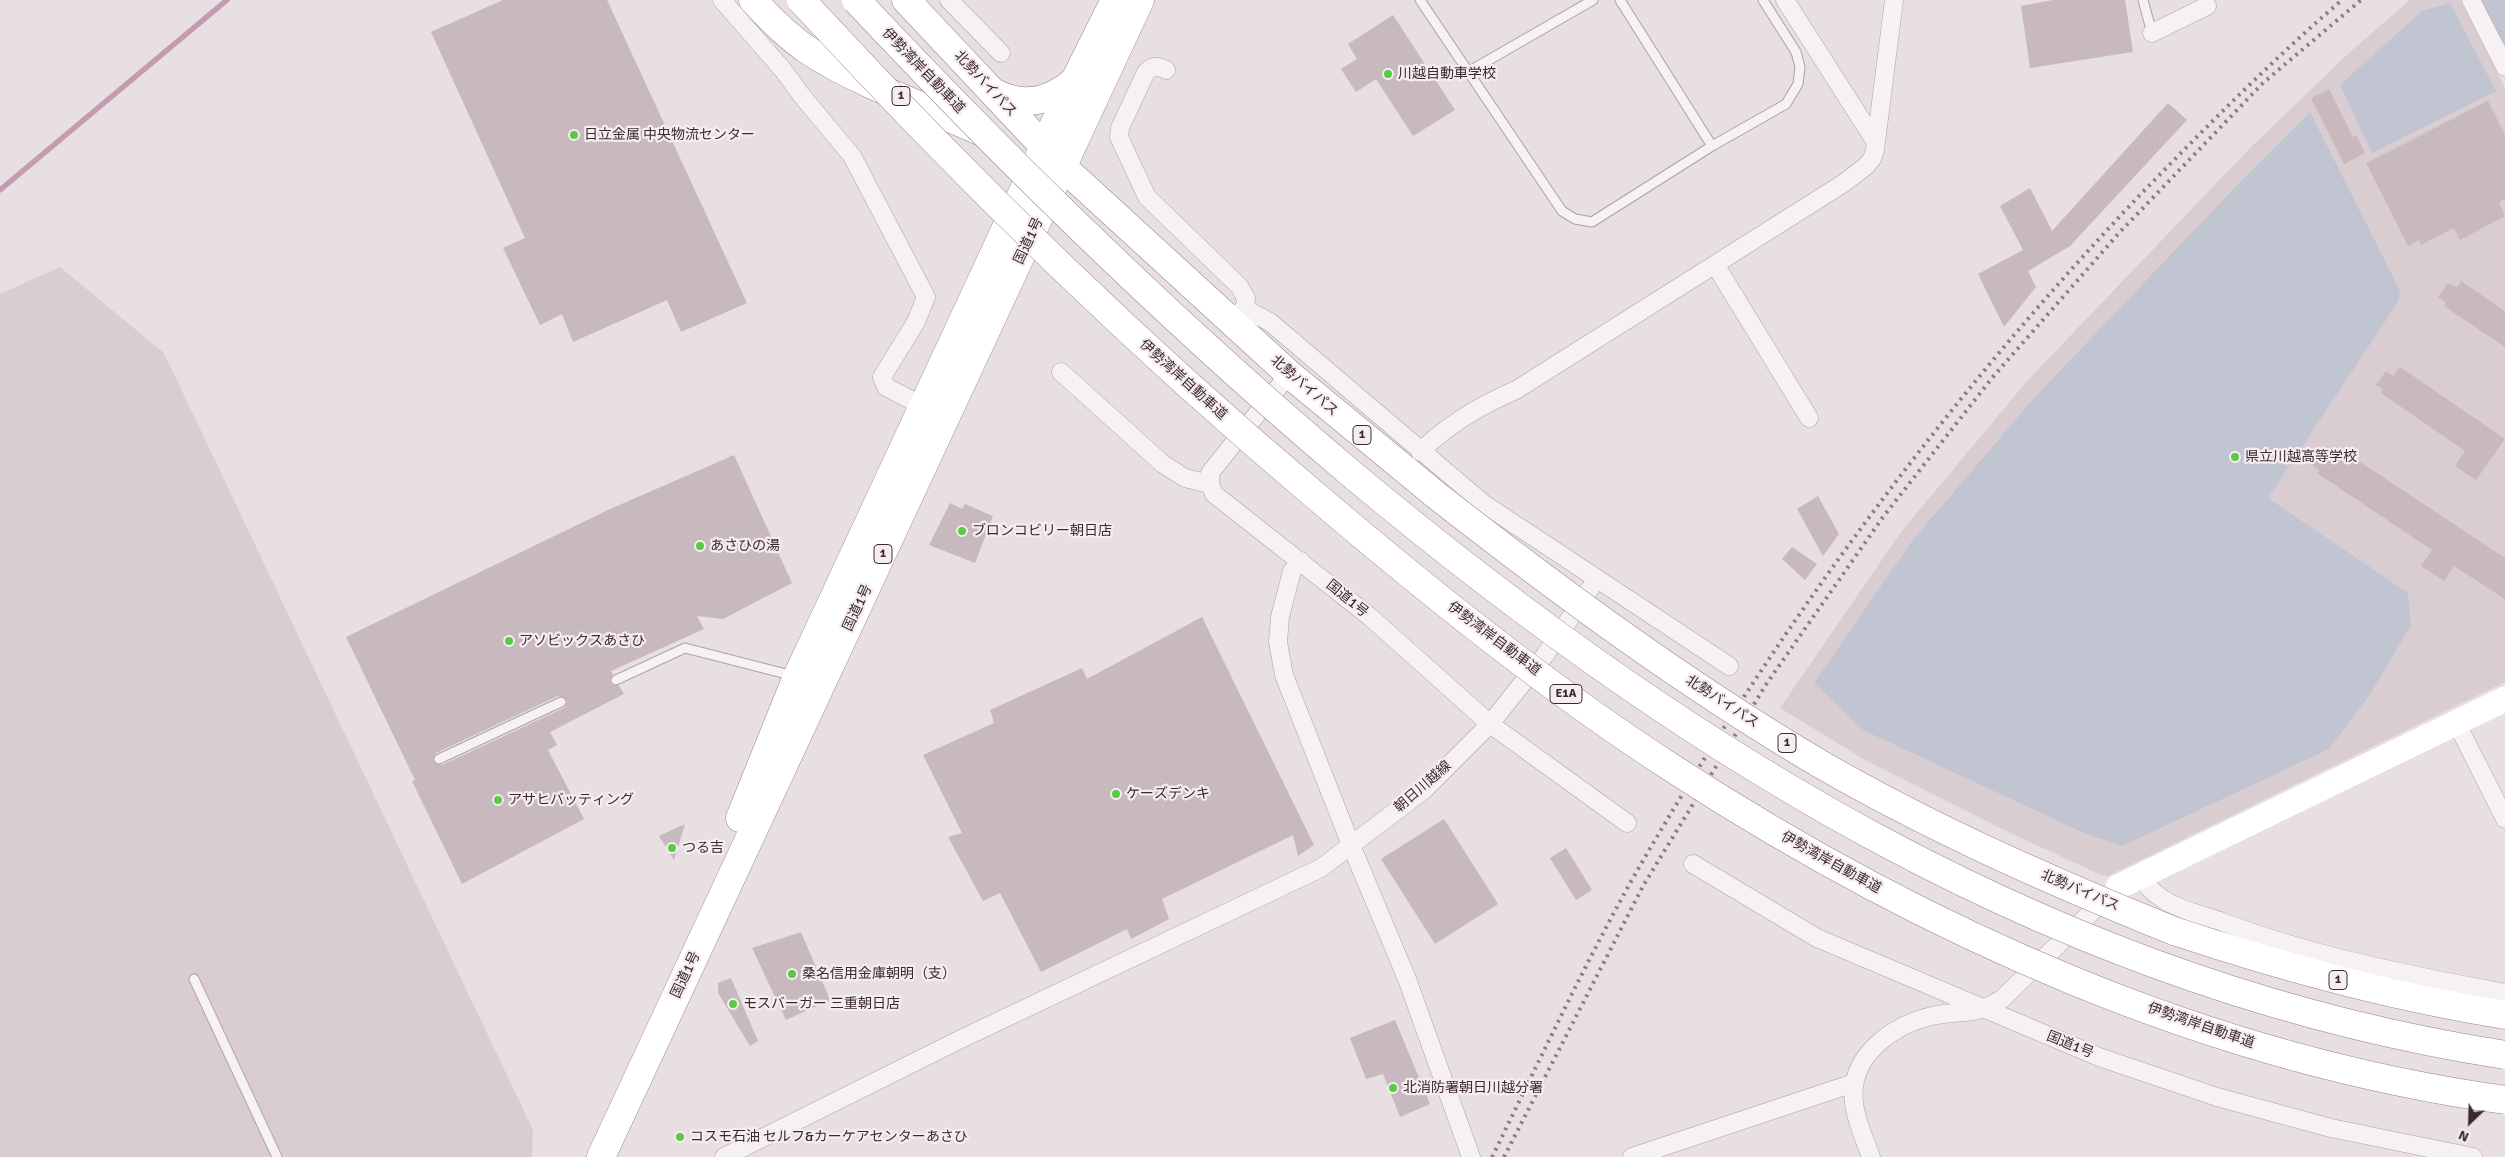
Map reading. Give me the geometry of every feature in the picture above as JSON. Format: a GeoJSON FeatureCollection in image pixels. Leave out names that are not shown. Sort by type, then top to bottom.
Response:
{"type":"FeatureCollection","features":[{"type":"Feature","properties":{"kind":"highway","name":"北勢バイパス"},"geometry":{"type":"LineString","coordinates":[[753,0],[785,32],[806,49],[843,70],[1041,152],[1064,168],[1237,314],[1289,374],[1436,495],[1533,571],[1645,652],[1729,708],[1823,765],[1906,811],[1991,853],[2079,892],[2174,930],[2249,956],[2355,985],[2505,1015]]}},
{"type":"Feature","properties":{"kind":"highway","name":"伊勢湾岸自動車道"},"geometry":{"type":"LineString","coordinates":[[801,0],[931,138],[1052,258],[1160,360],[1274,461],[1470,623],[1572,698],[1670,766],[1772,830],[1875,888],[1982,941],[2093,988],[2210,1031],[2331,1067],[2452,1093],[2505,1100]]}},
{"type":"Feature","properties":{"kind":"highway","name":"伊勢湾岸自動車道"},"geometry":{"type":"LineString","coordinates":[[856,0],[955,106],[1078,227],[1182,326],[1291,422],[1394,509],[1496,590],[1691,730],[1791,792],[1892,848],[2001,902],[2109,948],[2218,987],[2338,1022],[2456,1048],[2505,1055]]}},
{"type":"Feature","properties":{"kind":"highway","name":"北勢バイパス"},"geometry":{"type":"LineString","coordinates":[[906,0],[992,92],[1041,152]]}},
{"type":"Feature","properties":{"kind":"highway","name":"国道1号"},"geometry":{"type":"LineString","coordinates":[[624,1107],[797,677],[1041,152],[1115,0]]}},
{"type":"Feature","properties":{"kind":"highway","name":"国道1号"},"geometry":{"type":"LineString","coordinates":[[601,1157],[1064,168],[1140,0]]}},
{"type":"Feature","properties":{"kind":"highway"},"geometry":{"type":"LineString","coordinates":[[992,92],[1018,102],[1030,102],[1053,96],[1075,80]]}},
{"type":"Feature","properties":{"kind":"street"},"geometry":{"type":"LineString","coordinates":[[722,0],[783,70],[852,156],[926,297],[916,322],[882,377],[886,387],[923,406]]}},
{"type":"Feature","properties":{"kind":"street"},"geometry":{"type":"LineString","coordinates":[[949,0],[1001,53]]}},
{"type":"Feature","properties":{"kind":"street"},"geometry":{"type":"LineString","coordinates":[[1785,0],[1875,141]]}},
{"type":"Feature","properties":{"kind":"street"},"geometry":{"type":"LineString","coordinates":[[1420,452],[1442,432],[1488,402],[1516,390],[1716,266],[1844,183],[1872,159],[1894,0]]}},
{"type":"Feature","properties":{"kind":"street"},"geometry":{"type":"LineString","coordinates":[[2471,0],[2505,67]]}},
{"type":"Feature","properties":{"kind":"street"},"geometry":{"type":"LineString","coordinates":[[2152,33],[2210,2]]}},
{"type":"Feature","properties":{"kind":"street"},"geometry":{"type":"LineString","coordinates":[[783,70],[806,49]]}},
{"type":"Feature","properties":{"kind":"street"},"geometry":{"type":"LineString","coordinates":[[1166,70],[1159,66],[1151,67],[1146,72],[1120,128],[1119,137],[1147,197],[1238,286],[1246,298],[1237,314]]}},
{"type":"Feature","properties":{"kind":"street"},"geometry":{"type":"LineString","coordinates":[[1716,266],[1809,418]]}},
{"type":"Feature","properties":{"kind":"street","name":"1"},"geometry":{"type":"LineString","coordinates":[[1237,314],[1270,322],[1420,452],[1484,504],[1596,580],[1729,666]]}},
{"type":"Feature","properties":{"kind":"street"},"geometry":{"type":"LineString","coordinates":[[1061,372],[1163,464],[1185,478],[1210,484],[1210,474],[1216,464],[1289,374]]}},
{"type":"Feature","properties":{"kind":"street","name":"国道1号"},"geometry":{"type":"LineString","coordinates":[[1210,484],[1214,494],[1222,502],[1301,561],[1369,616],[1490,724],[1627,823]]}},
{"type":"Feature","properties":{"kind":"street"},"geometry":{"type":"LineString","coordinates":[[1301,561],[1292,572],[1280,617],[1278,642],[1280,659],[1351,845],[1408,979],[1467,1156]]}},
{"type":"Feature","properties":{"kind":"street"},"geometry":{"type":"LineString","coordinates":[[1490,724],[1545,654],[1596,580]]}},
{"type":"Feature","properties":{"kind":"street"},"geometry":{"type":"LineString","coordinates":[[1871,1157],[1854,1103],[1854,1082],[1861,1064],[1874,1047],[1891,1032],[1910,1022],[1938,1015],[1962,1014],[1984,1010],[2012,989],[2128,881],[2505,699]]}},
{"type":"Feature","properties":{"kind":"street"},"geometry":{"type":"LineString","coordinates":[[2456,722],[2505,819]]}},
{"type":"Feature","properties":{"kind":"street","name":"朝日川越線"},"geometry":{"type":"LineString","coordinates":[[724,1157],[959,1040],[1321,868],[1425,789],[1490,724]]}},
{"type":"Feature","properties":{"kind":"street","name":"国道1号"},"geometry":{"type":"LineString","coordinates":[[1693,864],[1817,938],[2099,1057],[2217,1097],[2331,1128],[2473,1157]]}},
{"type":"Feature","properties":{"kind":"street"},"geometry":{"type":"LineString","coordinates":[[2128,881],[2150,890],[2164,900],[2239,929],[2328,955],[2505,993]]}},
{"type":"Feature","properties":{"kind":"street"},"geometry":{"type":"LineString","coordinates":[[1632,1157],[1854,1082]]}},
{"type":"Feature","properties":{"kind":"lane"},"geometry":{"type":"LineString","coordinates":[[1420,0],[1562,212],[1575,219],[1592,222],[1598,220],[1712,146],[1786,104],[1798,84],[1800,67],[1796,52],[1763,0]]}},
{"type":"Feature","properties":{"kind":"lane"},"geometry":{"type":"LineString","coordinates":[[1468,72],[1593,0]]}},
{"type":"Feature","properties":{"kind":"lane"},"geometry":{"type":"LineString","coordinates":[[1620,0],[1712,146]]}},
{"type":"Feature","properties":{"kind":"lane"},"geometry":{"type":"LineString","coordinates":[[2143,0],[2152,33]]}},
{"type":"Feature","properties":{"kind":"lane"},"geometry":{"type":"LineString","coordinates":[[616,680],[685,648],[797,677]]}},
{"type":"Feature","properties":{"kind":"lane"},"geometry":{"type":"LineString","coordinates":[[439,759],[561,702]]}},
{"type":"Feature","properties":{"kind":"lane"},"geometry":{"type":"LineString","coordinates":[[194,979],[278,1157]]}},
{"type":"Feature","properties":{"kind":"shaded area","name":"県立川越高等学校"},"geometry":{"type":"Polygon","coordinates":[[[2410,0],[2460,0],[2505,88],[2505,682],[2108,876],[2101,875],[2004,830],[1865,760],[1780,708],[1901,532],[2027,381],[2250,148],[2350,52],[2410,0]]]}},
{"type":"Feature","properties":{"kind":"shaded area"},"geometry":{"type":"Polygon","coordinates":[[[2480,0],[2505,0],[2505,46],[2480,0]]]}},
{"type":"Feature","properties":{"kind":"shaded area"},"geometry":{"type":"Polygon","coordinates":[[[2450,3],[2496,91],[2372,153],[2340,85],[2422,11],[2450,3]]]}},
{"type":"Feature","properties":{"kind":"shaded area","name":"県立川越高等学校"},"geometry":{"type":"Polygon","coordinates":[[[2310,112],[2400,291],[2398,302],[2268,498],[2408,593],[2411,625],[2372,691],[2329,749],[2122,846],[2084,833],[1863,730],[1814,683],[1912,541],[2036,396],[2244,178],[2310,112]]]}},
{"type":"Feature","properties":{"kind":"shaded area"},"geometry":{"type":"Polygon","coordinates":[[[60,267],[164,353],[533,1130],[532,1157],[0,1157],[0,294],[60,267]]]}},
{"type":"Feature","properties":{"kind":"building","name":"日立金属 中央物流センター"},"geometry":{"type":"Polygon","coordinates":[[[503,0],[607,0],[747,303],[681,332],[667,300],[573,342],[562,314],[540,325],[503,248],[525,238],[431,32],[503,0]]]}},
{"type":"Feature","properties":{"kind":"building"},"geometry":{"type":"Polygon","coordinates":[[[2053,0],[2125,0],[2133,52],[2030,68],[2021,6],[2053,0]]]}},
{"type":"Feature","properties":{"kind":"building","name":"川越自動車学校"},"geometry":{"type":"Polygon","coordinates":[[[1393,15],[1455,110],[1413,136],[1376,79],[1356,92],[1341,69],[1357,59],[1348,44],[1393,15]]]}},
{"type":"Feature","properties":{"kind":"building"},"geometry":{"type":"Polygon","coordinates":[[[2329,89],[2353,137],[2356,135],[2365,153],[2344,164],[2311,98],[2329,89]]]}},
{"type":"Feature","properties":{"kind":"building"},"geometry":{"type":"Polygon","coordinates":[[[2488,101],[2505,135],[2505,199],[2499,202],[2505,216],[2460,240],[2454,228],[2421,245],[2419,240],[2408,246],[2366,163],[2488,101]]]}},
{"type":"Feature","properties":{"kind":"building"},"geometry":{"type":"Polygon","coordinates":[[[2168,103],[2187,120],[2070,246],[2028,271],[2036,287],[2004,327],[1978,274],[2023,250],[2000,206],[2030,188],[2052,231],[2168,103]]]}},
{"type":"Feature","properties":{"kind":"building"},"geometry":{"type":"Polygon","coordinates":[[[2461,281],[2505,311],[2505,347],[2444,306],[2446,303],[2438,297],[2448,283],[2457,287],[2461,281]]]}},
{"type":"Feature","properties":{"kind":"building"},"geometry":{"type":"Polygon","coordinates":[[[2400,367],[2505,439],[2476,480],[2455,466],[2465,451],[2381,393],[2383,389],[2376,385],[2386,371],[2393,376],[2400,367]]]}},
{"type":"Feature","properties":{"kind":"building"},"geometry":{"type":"Polygon","coordinates":[[[2336,446],[2505,558],[2505,599],[2454,566],[2444,581],[2421,566],[2432,550],[2317,473],[2319,470],[2312,465],[2322,450],[2330,455],[2336,446]]]}},
{"type":"Feature","properties":{"kind":"building"},"geometry":{"type":"Polygon","coordinates":[[[734,455],[792,583],[723,619],[697,616],[704,629],[611,671],[613,675],[610,679],[611,683],[619,686],[624,694],[550,732],[557,745],[548,750],[584,819],[462,884],[412,781],[415,780],[346,637],[608,510],[734,455]],[[558,696],[436,753],[433,758],[434,762],[442,765],[564,708],[567,703],[566,699],[558,696]]]}},
{"type":"Feature","properties":{"kind":"building"},"geometry":{"type":"Polygon","coordinates":[[[1818,496],[1839,534],[1823,556],[1797,509],[1818,496]]]}},
{"type":"Feature","properties":{"kind":"building","name":"ブロンコビリー朝日店"},"geometry":{"type":"Polygon","coordinates":[[[950,503],[962,509],[965,504],[993,516],[975,563],[929,545],[950,503]]]}},
{"type":"Feature","properties":{"kind":"building"},"geometry":{"type":"Polygon","coordinates":[[[1792,547],[1817,564],[1805,580],[1782,559],[1792,547]]]}},
{"type":"Feature","properties":{"kind":"building","name":"ケーズデンキ"},"geometry":{"type":"Polygon","coordinates":[[[1202,617],[1314,845],[1298,856],[1293,835],[1162,899],[1169,919],[1131,939],[1127,929],[1041,972],[1000,893],[983,901],[948,837],[962,833],[923,755],[994,723],[990,710],[1082,668],[1087,679],[1202,617]]]}},
{"type":"Feature","properties":{"kind":"building"},"geometry":{"type":"Polygon","coordinates":[[[1444,819],[1498,904],[1435,944],[1381,859],[1444,819]]]}},
{"type":"Feature","properties":{"kind":"building","name":"つる吉"},"geometry":{"type":"Polygon","coordinates":[[[685,824],[674,860],[659,836],[685,824]]]}},
{"type":"Feature","properties":{"kind":"building"},"geometry":{"type":"Polygon","coordinates":[[[1566,848],[1592,890],[1576,900],[1550,858],[1566,848]]]}},
{"type":"Feature","properties":{"kind":"building","name":"桑名信用金庫朝明（支）"},"geometry":{"type":"Polygon","coordinates":[[[801,932],[830,1000],[786,1020],[752,948],[801,932]]]}},
{"type":"Feature","properties":{"kind":"building","name":"モスバーガー 三重朝日店"},"geometry":{"type":"Polygon","coordinates":[[[731,978],[758,1041],[750,1046],[718,993],[718,983],[731,978]]]}},
{"type":"Feature","properties":{"kind":"building"},"geometry":{"type":"Polygon","coordinates":[[[1395,1020],[1430,1104],[1400,1117],[1383,1074],[1366,1079],[1350,1038],[1395,1020]]]}},
{"type":"Feature","properties":{"kind":"waterway"},"geometry":{"type":"LineString","coordinates":[[0,190],[227,0]]}},
{"type":"Feature","properties":{"kind":"railway"},"geometry":{"type":"LineString","coordinates":[[1492,1157],[1578,982],[1633,878],[1687,787],[1744,697],[1803,609],[1865,522],[1930,438],[2066,275],[2138,197],[2213,121],[2289,47],[2342,0]]}},
{"type":"Feature","properties":{"kind":"railway"},"geometry":{"type":"LineString","coordinates":[[1504,1157],[1643,886],[1767,683],[1883,517],[1992,378],[2119,233],[2263,83],[2361,0]]}},
{"type":"Feature","properties":{"kind":"place","name":"川越自動車学校"},"geometry":{"type":"Point","coordinates":[1388,74]}},
{"type":"Feature","properties":{"kind":"place","name":"日立金属 中央物流センター"},"geometry":{"type":"Point","coordinates":[574,135]}},
{"type":"Feature","properties":{"kind":"place","name":"県立川越高等学校"},"geometry":{"type":"Point","coordinates":[2235,457]}},
{"type":"Feature","properties":{"kind":"place","name":"ブロンコビリー朝日店"},"geometry":{"type":"Point","coordinates":[962,531]}},
{"type":"Feature","properties":{"kind":"place","name":"あさひの湯"},"geometry":{"type":"Point","coordinates":[700,546]}},
{"type":"Feature","properties":{"kind":"place","name":"アソビックスあさひ"},"geometry":{"type":"Point","coordinates":[509,641]}},
{"type":"Feature","properties":{"kind":"place","name":"ケーズデンキ"},"geometry":{"type":"Point","coordinates":[1116,794]}},
{"type":"Feature","properties":{"kind":"place","name":"アサヒバッティング"},"geometry":{"type":"Point","coordinates":[498,800]}},
{"type":"Feature","properties":{"kind":"place","name":"つる吉"},"geometry":{"type":"Point","coordinates":[672,848]}},
{"type":"Feature","properties":{"kind":"place","name":"桑名信用金庫朝明（支）"},"geometry":{"type":"Point","coordinates":[792,974]}},
{"type":"Feature","properties":{"kind":"place","name":"モスバーガー 三重朝日店"},"geometry":{"type":"Point","coordinates":[733,1004]}},
{"type":"Feature","properties":{"kind":"place","name":"北消防署朝日川越分署"},"geometry":{"type":"Point","coordinates":[1393,1088]}},
{"type":"Feature","properties":{"kind":"place","name":"コスモ石油 セルフ&カーケアセンターあさひ"},"geometry":{"type":"Point","coordinates":[680,1137]}}]}
